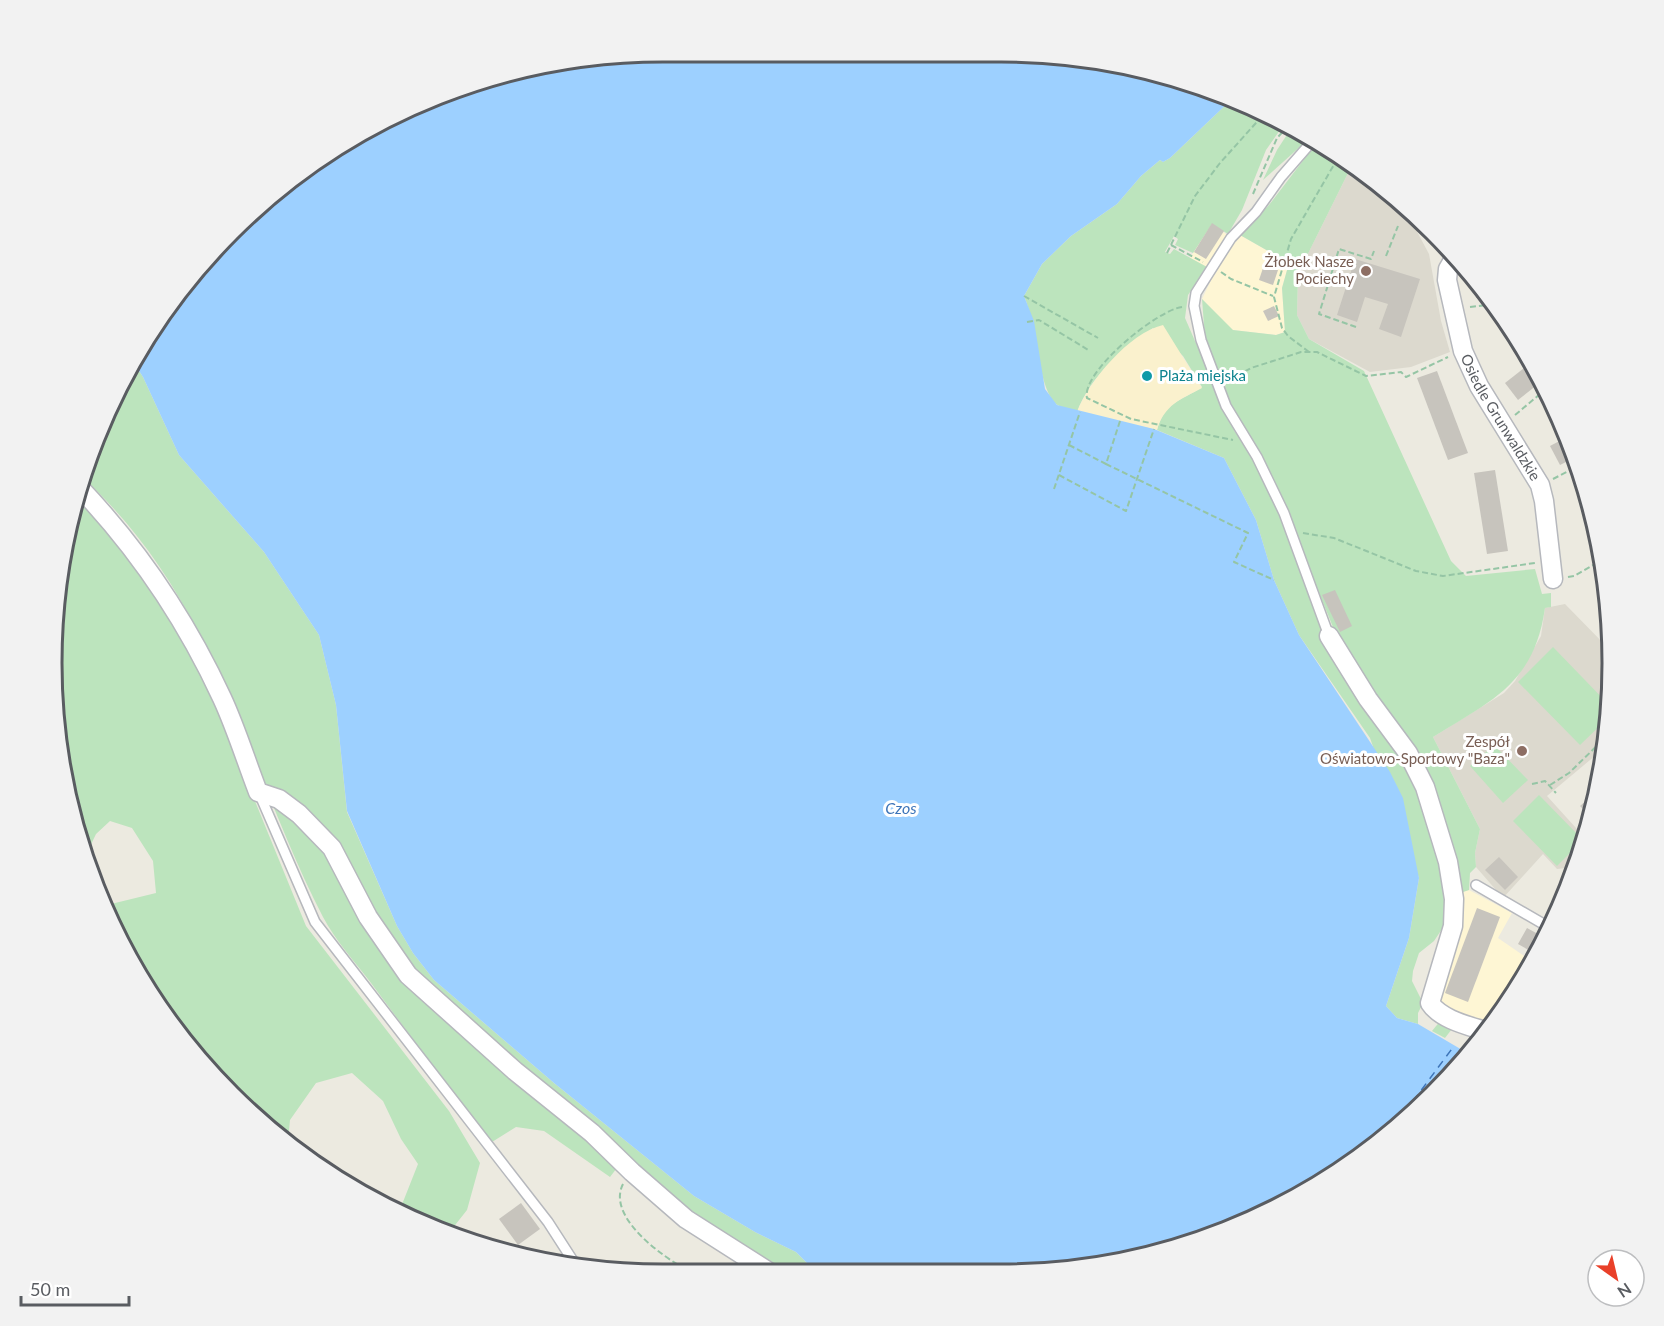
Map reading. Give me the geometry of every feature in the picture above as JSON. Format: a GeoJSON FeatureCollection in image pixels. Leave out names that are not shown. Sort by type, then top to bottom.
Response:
{"type":"FeatureCollection","features":[{"type":"Feature","properties":{"kind":"street","name":"Osiedle Grunwaldzkie"},"geometry":{"type":"LineString","coordinates":[[1451,264],[1447,280],[1463,351],[1479,386],[1540,485],[1553,579]]}},
{"type":"Feature","properties":{"kind":"street"},"geometry":{"type":"LineString","coordinates":[[86,494],[133,547],[178,614],[222,698],[258,792],[279,799],[298,814],[332,848],[368,917],[408,975],[515,1071],[592,1133],[686,1219],[757,1264]]}},
{"type":"Feature","properties":{"kind":"street"},"geometry":{"type":"LineString","coordinates":[[1329,636],[1368,699],[1408,753],[1425,787],[1448,862],[1454,899],[1454,926],[1431,998],[1435,1010],[1479,1028]]}},
{"type":"Feature","properties":{"kind":"lane"},"geometry":{"type":"LineString","coordinates":[[1308,146],[1281,177],[1256,212],[1231,238],[1196,293],[1194,306],[1201,340],[1226,406],[1251,445],[1284,513],[1329,636]]}},
{"type":"Feature","properties":{"kind":"lane"},"geometry":{"type":"LineString","coordinates":[[258,792],[315,922],[548,1222],[570,1257]]}},
{"type":"Feature","properties":{"kind":"lane"},"geometry":{"type":"LineString","coordinates":[[1476,885],[1543,924]]}},
{"type":"Feature","properties":{"kind":"path"},"geometry":{"type":"LineString","coordinates":[[1167,253],[1195,196],[1220,163],[1259,120]]}},
{"type":"Feature","properties":{"kind":"path"},"geometry":{"type":"LineString","coordinates":[[1251,200],[1264,164],[1282,132]]}},
{"type":"Feature","properties":{"kind":"path"},"geometry":{"type":"LineString","coordinates":[[1310,352],[1288,336],[1282,328],[1274,297],[1291,239],[1335,163]]}},
{"type":"Feature","properties":{"kind":"path"},"geometry":{"type":"LineString","coordinates":[[1386,256],[1398,226]]}},
{"type":"Feature","properties":{"kind":"path"},"geometry":{"type":"LineString","coordinates":[[1171,245],[1191,255]]}},
{"type":"Feature","properties":{"kind":"path"},"geometry":{"type":"LineString","coordinates":[[1356,327],[1319,314],[1339,249],[1371,259],[1374,251]]}},
{"type":"Feature","properties":{"kind":"path"},"geometry":{"type":"LineString","coordinates":[[1228,276],[1274,297]]}},
{"type":"Feature","properties":{"kind":"path"},"geometry":{"type":"LineString","coordinates":[[1024,296],[1098,338]]}},
{"type":"Feature","properties":{"kind":"path"},"geometry":{"type":"LineString","coordinates":[[1194,306],[1173,308],[1124,343],[1091,378],[1086,392],[1088,398],[1131,419],[1251,445]]}},
{"type":"Feature","properties":{"kind":"path"},"geometry":{"type":"LineString","coordinates":[[1453,310],[1484,306]]}},
{"type":"Feature","properties":{"kind":"path"},"geometry":{"type":"LineString","coordinates":[[1027,322],[1039,320],[1090,351]]}},
{"type":"Feature","properties":{"kind":"path"},"geometry":{"type":"LineString","coordinates":[[1218,386],[1251,368],[1301,352],[1317,352],[1366,376],[1401,372],[1406,377],[1463,351]]}},
{"type":"Feature","properties":{"kind":"path"},"geometry":{"type":"LineString","coordinates":[[1504,424],[1539,395]]}},
{"type":"Feature","properties":{"kind":"path"},"geometry":{"type":"LineString","coordinates":[[1054,489],[1080,412]]}},
{"type":"Feature","properties":{"kind":"path"},"geometry":{"type":"LineString","coordinates":[[1106,464],[1120,421]]}},
{"type":"Feature","properties":{"kind":"path"},"geometry":{"type":"LineString","coordinates":[[1059,475],[1126,511],[1154,429]]}},
{"type":"Feature","properties":{"kind":"path"},"geometry":{"type":"LineString","coordinates":[[1068,445],[1248,533],[1234,562],[1274,580]]}},
{"type":"Feature","properties":{"kind":"path"},"geometry":{"type":"LineString","coordinates":[[1540,485],[1571,470]]}},
{"type":"Feature","properties":{"kind":"path"},"geometry":{"type":"LineString","coordinates":[[1292,537],[1302,533],[1334,538],[1416,571],[1443,576],[1533,564]]}},
{"type":"Feature","properties":{"kind":"path"},"geometry":{"type":"LineString","coordinates":[[1553,579],[1574,576],[1594,565]]}},
{"type":"Feature","properties":{"kind":"path"},"geometry":{"type":"LineString","coordinates":[[1550,785],[1569,773],[1596,746]]}},
{"type":"Feature","properties":{"kind":"path"},"geometry":{"type":"LineString","coordinates":[[1532,784],[1542,780],[1556,793]]}},
{"type":"Feature","properties":{"kind":"path"},"geometry":{"type":"LineString","coordinates":[[627,1178],[619,1198],[625,1213],[654,1250],[677,1264]]}},
{"type":"Feature","properties":{"kind":"shaded area","name":"Żłobek Nasze Pociechy"},"geometry":{"type":"Polygon","coordinates":[[[1348,173],[1398,211],[1414,227],[1429,254],[1441,321],[1450,352],[1411,367],[1370,372],[1309,339],[1297,315],[1298,274],[1348,173]]]}},
{"type":"Feature","properties":{"kind":"shaded area"},"geometry":{"type":"Polygon","coordinates":[[[1212,223],[1236,242],[1240,235],[1289,263],[1282,288],[1285,332],[1276,335],[1232,330],[1202,299],[1215,272],[1190,258],[1212,223]]]}},
{"type":"Feature","properties":{"kind":"shaded area","name":"Zespół Oświatowo-Sportowy \"Baza\""},"geometry":{"type":"Polygon","coordinates":[[[1565,604],[1601,641],[1601,702],[1597,742],[1595,756],[1547,796],[1579,831],[1566,868],[1557,869],[1543,854],[1503,898],[1476,867],[1475,853],[1480,829],[1433,737],[1504,693],[1515,681],[1541,636],[1545,608],[1565,604]]]}},
{"type":"Feature","properties":{"kind":"shaded area"},"geometry":{"type":"Polygon","coordinates":[[[1469,890],[1512,913],[1498,938],[1526,957],[1481,1025],[1439,1007],[1457,894],[1469,890]]]}},
{"type":"Feature","properties":{"kind":"green space"},"geometry":{"type":"Polygon","coordinates":[[[1226,105],[1280,131],[1266,150],[1242,210],[1228,234],[1212,224],[1193,253],[1175,245],[1178,239],[1174,236],[1165,252],[1170,254],[1174,249],[1207,267],[1188,295],[1185,318],[1235,432],[1250,450],[1281,518],[1320,627],[1338,664],[1408,764],[1444,869],[1449,913],[1446,923],[1434,941],[1419,953],[1413,971],[1412,981],[1423,1003],[1418,1013],[1418,1024],[1397,1018],[1386,1006],[1409,938],[1419,878],[1370,738],[1299,635],[1274,580],[1256,520],[1224,458],[1157,430],[1164,413],[1174,403],[1202,387],[1183,356],[1153,328],[1119,354],[1099,375],[1090,386],[1077,412],[1055,403],[1044,382],[1032,322],[1024,296],[1042,264],[1071,236],[1117,204],[1141,176],[1160,160],[1163,162],[1226,105]]]}},
{"type":"Feature","properties":{"kind":"green space"},"geometry":{"type":"Polygon","coordinates":[[[1287,134],[1304,143],[1263,180],[1287,134]]]}},
{"type":"Feature","properties":{"kind":"green space"},"geometry":{"type":"Polygon","coordinates":[[[1312,149],[1348,173],[1298,274],[1297,315],[1309,339],[1364,371],[1451,561],[1466,576],[1535,569],[1542,594],[1551,593],[1551,607],[1545,608],[1531,655],[1520,672],[1491,700],[1433,737],[1480,829],[1475,853],[1476,867],[1470,873],[1469,890],[1457,894],[1438,809],[1344,654],[1268,468],[1233,411],[1205,338],[1202,299],[1233,330],[1276,335],[1285,332],[1282,288],[1289,263],[1240,235],[1269,205],[1312,149]]]}},
{"type":"Feature","properties":{"kind":"green space"},"geometry":{"type":"Polygon","coordinates":[[[138,369],[179,455],[264,552],[319,635],[336,705],[347,812],[397,926],[413,953],[434,980],[554,1083],[694,1196],[755,1232],[796,1252],[808,1264],[770,1264],[684,1208],[623,1160],[610,1177],[544,1131],[516,1127],[492,1142],[328,926],[296,859],[224,686],[197,630],[166,576],[129,526],[89,484],[107,433],[138,369]]]}},
{"type":"Feature","properties":{"kind":"green space"},"geometry":{"type":"Polygon","coordinates":[[[84,501],[100,517],[172,618],[214,701],[306,926],[449,1111],[480,1163],[467,1210],[454,1227],[402,1204],[418,1164],[401,1139],[383,1101],[352,1073],[316,1083],[290,1120],[289,1133],[266,1115],[211,1060],[163,997],[142,964],[112,904],[156,893],[153,861],[132,828],[110,821],[96,834],[90,846],[73,780],[63,702],[63,624],[67,584],[84,501]]]}},
{"type":"Feature","properties":{"kind":"green space"},"geometry":{"type":"Polygon","coordinates":[[[1553,647],[1601,697],[1598,727],[1580,745],[1518,682],[1553,647]]]}},
{"type":"Feature","properties":{"kind":"green space"},"geometry":{"type":"Polygon","coordinates":[[[1494,745],[1528,780],[1503,803],[1470,766],[1494,745]]]}},
{"type":"Feature","properties":{"kind":"green space"},"geometry":{"type":"Polygon","coordinates":[[[1539,795],[1577,834],[1573,850],[1557,866],[1513,821],[1539,795]]]}},
{"type":"Feature","properties":{"kind":"green space"},"geometry":{"type":"Polygon","coordinates":[[[1441,1020],[1455,1025],[1445,1038],[1432,1031],[1441,1020]]]}},
{"type":"Feature","properties":{"kind":"sand","name":"Plaża miejska"},"geometry":{"type":"Polygon","coordinates":[[[1163,325],[1202,388],[1174,404],[1164,414],[1157,430],[1077,412],[1091,386],[1112,360],[1137,338],[1163,325]]]}},
{"type":"Feature","properties":{"kind":"water","name":"Czos"},"geometry":{"type":"Polygon","coordinates":[[[624,63],[1040,63],[1118,73],[1157,82],[1226,105],[1170,158],[1163,162],[1160,160],[1141,176],[1117,204],[1071,236],[1042,264],[1024,296],[1034,321],[1045,389],[1057,405],[1154,429],[1224,458],[1256,520],[1274,580],[1299,635],[1390,772],[1403,798],[1419,878],[1409,938],[1386,1006],[1397,1018],[1418,1024],[1461,1050],[1398,1115],[1335,1163],[1267,1202],[1194,1233],[1118,1253],[1040,1263],[808,1264],[796,1252],[755,1232],[694,1196],[554,1083],[434,980],[413,953],[397,926],[347,811],[336,705],[319,635],[264,552],[179,455],[138,369],[142,362],[186,297],[211,266],[266,211],[329,163],[362,142],[433,107],[507,82],[546,73],[624,63]]]}},
{"type":"Feature","properties":{"kind":"building"},"geometry":{"type":"Polygon","coordinates":[[[1212,223],[1224,231],[1206,259],[1194,252],[1212,223]]]}},
{"type":"Feature","properties":{"kind":"building"},"geometry":{"type":"Polygon","coordinates":[[[1355,259],[1420,279],[1401,337],[1379,329],[1388,304],[1365,297],[1357,322],[1337,315],[1355,259]]]}},
{"type":"Feature","properties":{"kind":"building"},"geometry":{"type":"Polygon","coordinates":[[[1264,265],[1278,270],[1273,285],[1259,280],[1264,265]]]}},
{"type":"Feature","properties":{"kind":"building"},"geometry":{"type":"Polygon","coordinates":[[[1274,306],[1279,316],[1268,321],[1263,311],[1274,306]]]}},
{"type":"Feature","properties":{"kind":"building"},"geometry":{"type":"Polygon","coordinates":[[[1525,367],[1535,387],[1518,400],[1505,383],[1525,367]]]}},
{"type":"Feature","properties":{"kind":"building"},"geometry":{"type":"Polygon","coordinates":[[[1437,371],[1468,453],[1448,460],[1417,378],[1437,371]]]}},
{"type":"Feature","properties":{"kind":"building"},"geometry":{"type":"Polygon","coordinates":[[[1560,441],[1568,461],[1560,465],[1550,446],[1560,441]]]}},
{"type":"Feature","properties":{"kind":"building"},"geometry":{"type":"Polygon","coordinates":[[[1495,470],[1508,551],[1487,554],[1474,473],[1495,470]]]}},
{"type":"Feature","properties":{"kind":"building"},"geometry":{"type":"Polygon","coordinates":[[[1335,590],[1352,626],[1340,632],[1322,595],[1335,590]]]}},
{"type":"Feature","properties":{"kind":"building"},"geometry":{"type":"Polygon","coordinates":[[[1586,800],[1584,810],[1580,806],[1586,800]]]}},
{"type":"Feature","properties":{"kind":"building"},"geometry":{"type":"Polygon","coordinates":[[[1499,857],[1518,877],[1505,890],[1485,870],[1499,857]]]}},
{"type":"Feature","properties":{"kind":"building"},"geometry":{"type":"Polygon","coordinates":[[[1477,908],[1500,917],[1468,1002],[1445,993],[1477,908]]]}},
{"type":"Feature","properties":{"kind":"building"},"geometry":{"type":"Polygon","coordinates":[[[1527,928],[1538,934],[1529,950],[1518,944],[1527,928]]]}},
{"type":"Feature","properties":{"kind":"building"},"geometry":{"type":"Polygon","coordinates":[[[521,1203],[540,1229],[518,1245],[499,1219],[521,1203]]]}},
{"type":"Feature","properties":{"kind":"ferry route"},"geometry":{"type":"LineString","coordinates":[[1415,1099],[1454,1046]]}},
{"type":"Feature","properties":{"kind":"place","name":"Żłobek Nasze Pociechy"},"geometry":{"type":"Point","coordinates":[1366,271]}},
{"type":"Feature","properties":{"kind":"place","name":"Plaża miejska"},"geometry":{"type":"Point","coordinates":[1147,376]}},
{"type":"Feature","properties":{"kind":"place","name":"Zespół Oświatowo-Sportowy \"Baza\""},"geometry":{"type":"Point","coordinates":[1522,751]}}]}
